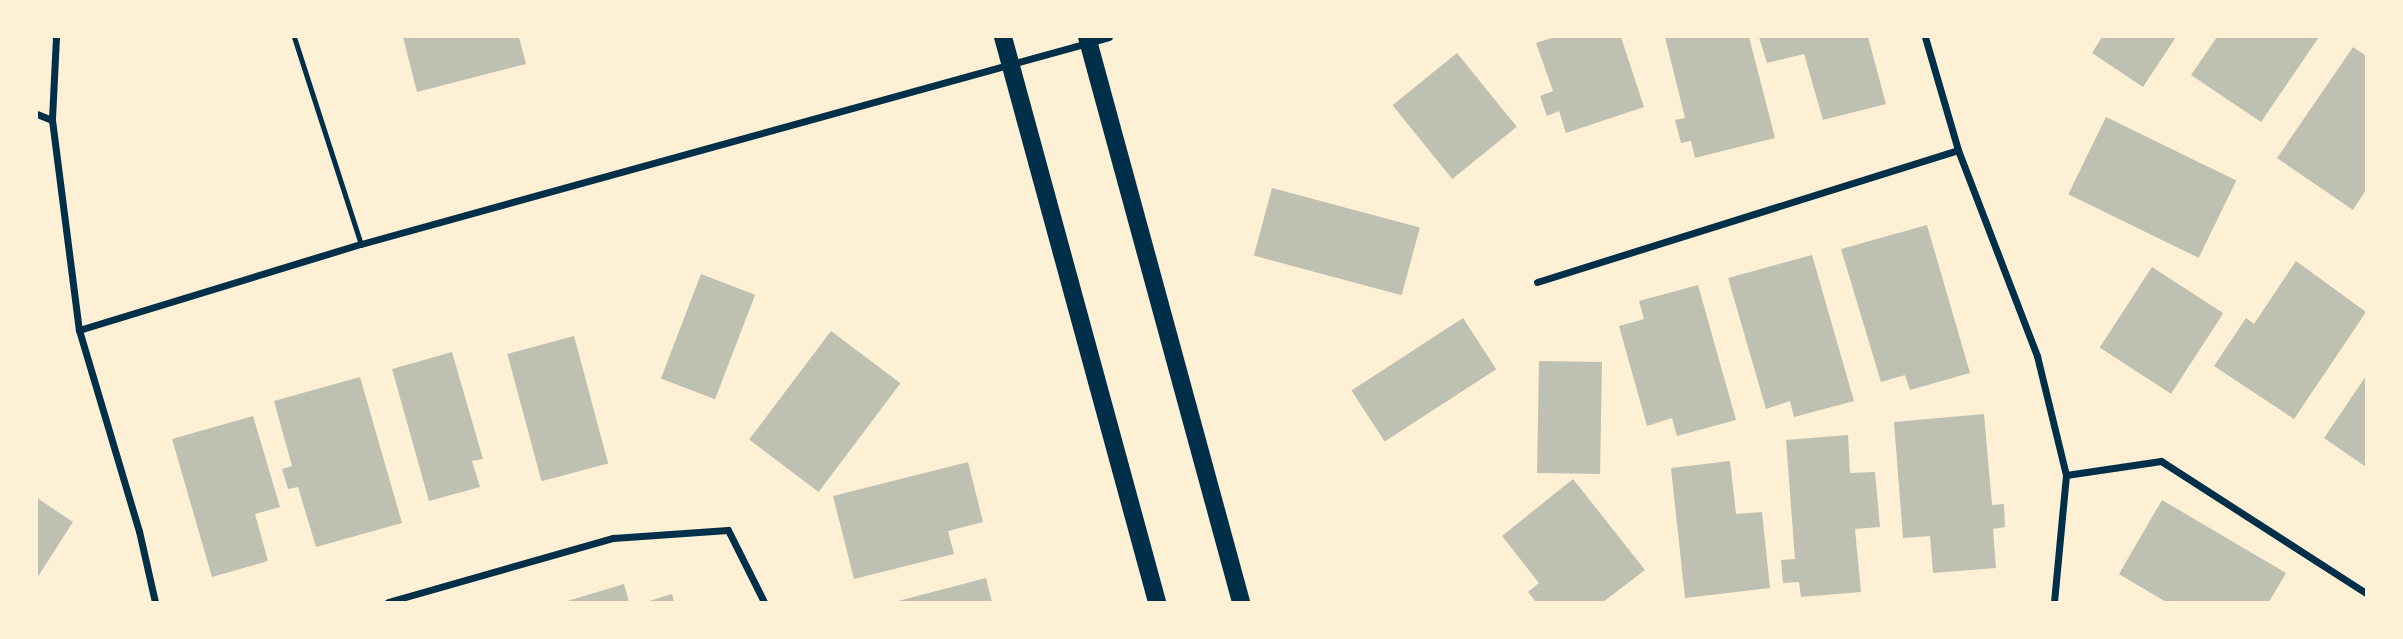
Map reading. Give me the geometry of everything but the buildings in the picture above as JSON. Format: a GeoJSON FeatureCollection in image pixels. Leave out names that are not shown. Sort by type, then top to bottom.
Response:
{"type":"FeatureCollection","features":[{"type":"Feature","properties":{"kind":"main road"},"geometry":{"type":"LineString","coordinates":[[1003,37],[1157,602]]}},
{"type":"Feature","properties":{"kind":"main road"},"geometry":{"type":"LineString","coordinates":[[1088,40],[1241,602]]}},
{"type":"Feature","properties":{"kind":"street"},"geometry":{"type":"LineString","coordinates":[[56,37],[52,120],[79,330],[139,531],[155,602]]}},
{"type":"Feature","properties":{"kind":"street"},"geometry":{"type":"LineString","coordinates":[[79,330],[361,244],[1088,40],[1109,37]]}},
{"type":"Feature","properties":{"kind":"street"},"geometry":{"type":"LineString","coordinates":[[1925,37],[1958,150],[2037,356],[2066,475],[2054,602]]}},
{"type":"Feature","properties":{"kind":"street"},"geometry":{"type":"LineString","coordinates":[[37,114],[52,120]]}},
{"type":"Feature","properties":{"kind":"street"},"geometry":{"type":"LineString","coordinates":[[1537,282],[1958,150]]}},
{"type":"Feature","properties":{"kind":"street"},"geometry":{"type":"LineString","coordinates":[[2066,475],[2161,461],[2366,593]]}},
{"type":"Feature","properties":{"kind":"street"},"geometry":{"type":"LineString","coordinates":[[388,602],[613,538],[728,530],[764,602]]}},
{"type":"Feature","properties":{"kind":"lane"},"geometry":{"type":"LineString","coordinates":[[294,37],[361,244]]}}]}
